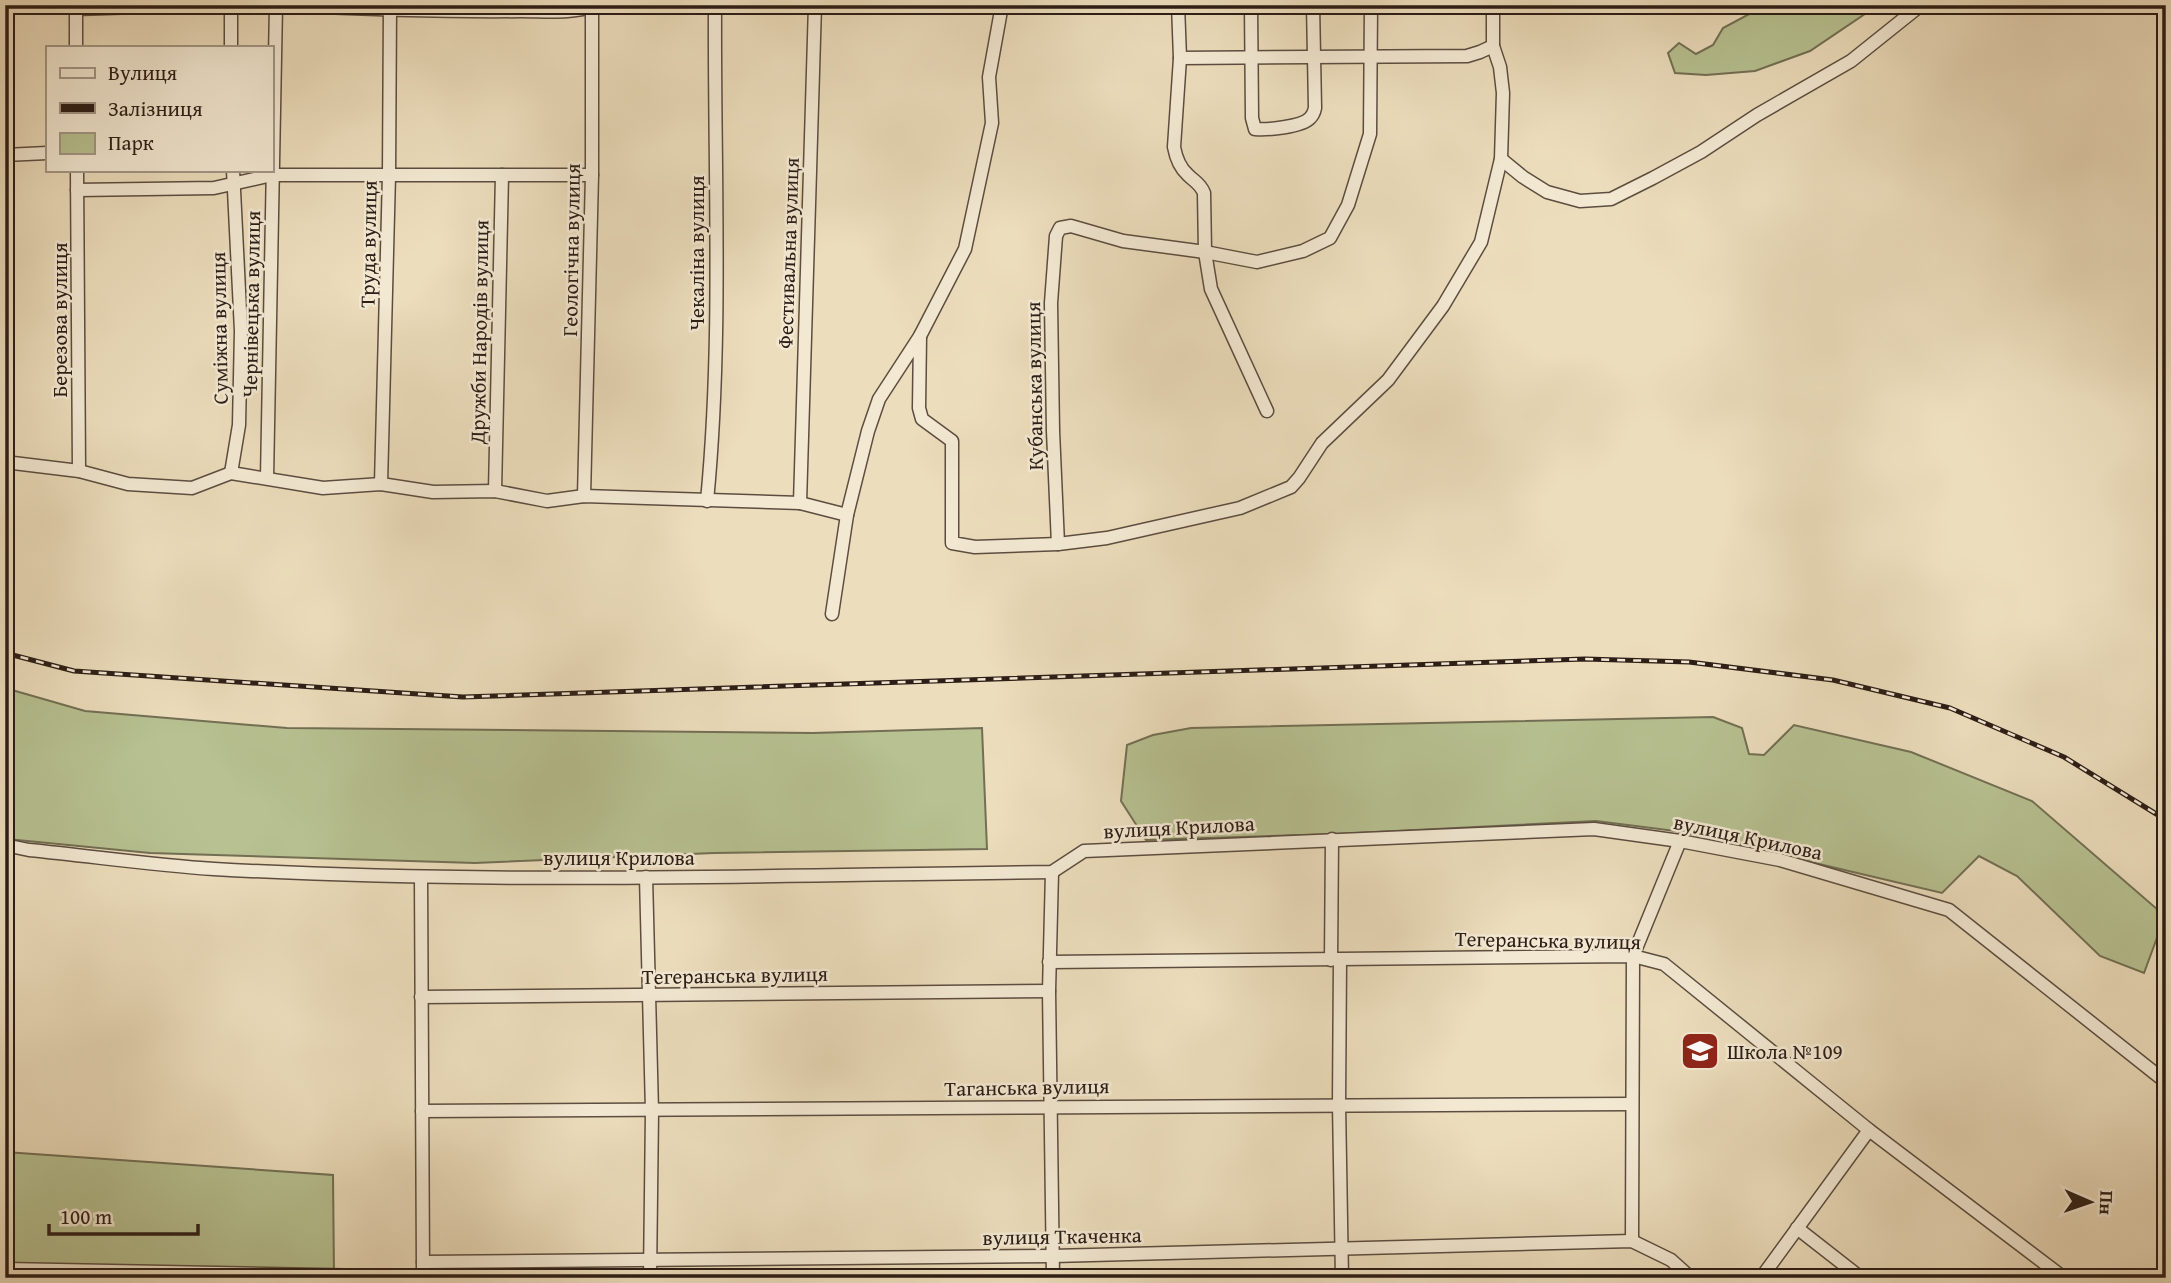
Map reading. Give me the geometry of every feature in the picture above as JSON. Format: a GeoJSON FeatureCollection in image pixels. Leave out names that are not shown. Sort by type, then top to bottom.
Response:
{"type":"FeatureCollection","features":[{"type":"Feature","properties":{"kind":"street"},"geometry":{"type":"LineString","coordinates":[[76,46],[76,7],[199,5]]}},
{"type":"Feature","properties":{"kind":"street"},"geometry":{"type":"LineString","coordinates":[[231,5],[231,46]]}},
{"type":"Feature","properties":{"kind":"street","name":"Чернівецька вулиця"},"geometry":{"type":"LineString","coordinates":[[273,132],[276,5]]}},
{"type":"Feature","properties":{"kind":"street"},"geometry":{"type":"LineString","coordinates":[[282,5],[583,10],[594,6]]}},
{"type":"Feature","properties":{"kind":"street"},"geometry":{"type":"LineString","coordinates":[[701,5],[715,5]]}},
{"type":"Feature","properties":{"kind":"street","name":"Чекаліна вулиця"},"geometry":{"type":"LineString","coordinates":[[707,501],[713,437],[717,236],[715,5]]}},
{"type":"Feature","properties":{"kind":"street","name":"Фестивальна вулиця"},"geometry":{"type":"LineString","coordinates":[[800,503],[815,5]]}},
{"type":"Feature","properties":{"kind":"street"},"geometry":{"type":"LineString","coordinates":[[832,614],[847,515],[879,399],[920,336],[965,249],[992,122],[989,77],[1002,5]]}},
{"type":"Feature","properties":{"kind":"street"},"geometry":{"type":"LineString","coordinates":[[1178,5],[1180,58],[1174,147],[1179,164],[1201,186],[1205,252],[1211,289],[1267,411]]}},
{"type":"Feature","properties":{"kind":"street"},"geometry":{"type":"LineString","coordinates":[[1251,5],[1252,117],[1255,129],[1265,130],[1305,122],[1312,117],[1315,108],[1313,5]]}},
{"type":"Feature","properties":{"kind":"street"},"geometry":{"type":"LineString","coordinates":[[1205,252],[1257,262],[1303,251],[1330,238],[1348,205],[1370,134],[1371,5]]}},
{"type":"Feature","properties":{"kind":"street"},"geometry":{"type":"LineString","coordinates":[[920,336],[919,408],[922,419],[952,441],[952,543],[975,547],[1058,544],[1107,538],[1240,508],[1290,487],[1322,443],[1388,380],[1443,306],[1481,242],[1501,159],[1503,93],[1500,67],[1493,46],[1493,5]]}},
{"type":"Feature","properties":{"kind":"street"},"geometry":{"type":"LineString","coordinates":[[1501,159],[1546,192],[1580,201],[1611,199],[1701,152],[1851,61],[1921,5]]}},
{"type":"Feature","properties":{"kind":"street","name":"Геологічна вулиця"},"geometry":{"type":"LineString","coordinates":[[584,496],[594,6]]}},
{"type":"Feature","properties":{"kind":"street","name":"Труда вулиця"},"geometry":{"type":"LineString","coordinates":[[381,484],[389,176],[390,8]]}},
{"type":"Feature","properties":{"kind":"street"},"geometry":{"type":"LineString","coordinates":[[1180,58],[1467,56],[1493,46]]}},
{"type":"Feature","properties":{"kind":"street"},"geometry":{"type":"LineString","coordinates":[[5,155],[46,153]]}},
{"type":"Feature","properties":{"kind":"street","name":"Березова вулиця"},"geometry":{"type":"LineString","coordinates":[[77,172],[79,471]]}},
{"type":"Feature","properties":{"kind":"street","name":"Чернівецька вулиця"},"geometry":{"type":"LineString","coordinates":[[267,478],[272,172]]}},
{"type":"Feature","properties":{"kind":"street","name":"Дружби Народів вулиця"},"geometry":{"type":"LineString","coordinates":[[495,491],[502,175]]}},
{"type":"Feature","properties":{"kind":"street"},"geometry":{"type":"LineString","coordinates":[[77,190],[214,188],[233,176],[592,175]]}},
{"type":"Feature","properties":{"kind":"street","name":"Суміжна вулиця"},"geometry":{"type":"LineString","coordinates":[[231,473],[239,425],[241,331],[233,176]]}},
{"type":"Feature","properties":{"kind":"street","name":"Кубанська вулиця"},"geometry":{"type":"LineString","coordinates":[[1058,544],[1051,303],[1056,236],[1060,228],[1071,226],[1123,241],[1205,252]]}},
{"type":"Feature","properties":{"kind":"street"},"geometry":{"type":"LineString","coordinates":[[5,462],[79,471],[128,484],[192,488],[231,473],[323,488],[381,484],[433,492],[495,491],[547,501],[584,496],[800,503],[847,515]]}},
{"type":"Feature","properties":{"kind":"street","name":"вулиця Крилова"},"geometry":{"type":"LineString","coordinates":[[5,845],[29,850],[213,869],[421,877],[646,877],[1052,872],[1084,851],[1594,829],[1680,841],[1780,860],[1950,910],[2166,1082]]}},
{"type":"Feature","properties":{"kind":"street"},"geometry":{"type":"LineString","coordinates":[[1332,839],[1342,1278]]}},
{"type":"Feature","properties":{"kind":"street"},"geometry":{"type":"LineString","coordinates":[[1632,1241],[1633,956],[1680,841]]}},
{"type":"Feature","properties":{"kind":"street"},"geometry":{"type":"LineString","coordinates":[[1052,872],[1049,991],[1053,1278]]}},
{"type":"Feature","properties":{"kind":"street"},"geometry":{"type":"LineString","coordinates":[[5,1269],[423,1277],[421,877]]}},
{"type":"Feature","properties":{"kind":"street"},"geometry":{"type":"LineString","coordinates":[[646,877],[652,1111],[650,1278]]}},
{"type":"Feature","properties":{"kind":"street","name":"Тегеранська вулиця"},"geometry":{"type":"LineString","coordinates":[[1049,962],[1633,956],[1664,964],[1869,1130],[2064,1278]]}},
{"type":"Feature","properties":{"kind":"street","name":"Тегеранська вулиця"},"geometry":{"type":"LineString","coordinates":[[421,998],[1049,991]]}},
{"type":"Feature","properties":{"kind":"street","name":"Таганська вулиця"},"geometry":{"type":"LineString","coordinates":[[422,1111],[1632,1104]]}},
{"type":"Feature","properties":{"kind":"street"},"geometry":{"type":"LineString","coordinates":[[1761,1278],[1869,1130]]}},
{"type":"Feature","properties":{"kind":"street"},"geometry":{"type":"LineString","coordinates":[[1797,1228],[1861,1278]]}},
{"type":"Feature","properties":{"kind":"street","name":"вулиця Ткаченка"},"geometry":{"type":"LineString","coordinates":[[423,1262],[1342,1250],[1632,1241],[1671,1260],[1690,1278]]}},
{"type":"Feature","properties":{"kind":"green space"},"geometry":{"type":"Polygon","coordinates":[[[1766,5],[1895,5],[1865,14],[1810,51],[1755,71],[1706,75],[1675,73],[1668,53],[1679,43],[1696,54],[1713,45],[1723,28],[1766,5]]]}},
{"type":"Feature","properties":{"kind":"green space"},"geometry":{"type":"Polygon","coordinates":[[[5,688],[85,711],[287,728],[813,733],[982,728],[987,849],[714,853],[475,863],[150,853],[5,839],[5,688]]]}},
{"type":"Feature","properties":{"kind":"green space"},"geometry":{"type":"Polygon","coordinates":[[[1713,717],[1742,728],[1749,754],[1764,755],[1794,725],[1911,752],[2032,801],[2165,916],[2144,973],[2100,956],[2017,876],[1979,856],[1942,893],[1683,832],[1596,821],[1146,840],[1121,801],[1127,745],[1153,735],[1191,728],[1713,717]]]}},
{"type":"Feature","properties":{"kind":"green space"},"geometry":{"type":"Polygon","coordinates":[[[5,1152],[333,1175],[334,1278],[5,1278],[5,1152]]]}},
{"type":"Feature","properties":{"kind":"railway"},"geometry":{"type":"LineString","coordinates":[[5,653],[74,671],[463,697],[1585,659],[1689,662],[1833,680],[1950,708],[2064,757],[2166,820]]}},
{"type":"Feature","properties":{"kind":"place","name":"Школа №109"},"geometry":{"type":"Point","coordinates":[1700,1051]}}]}
